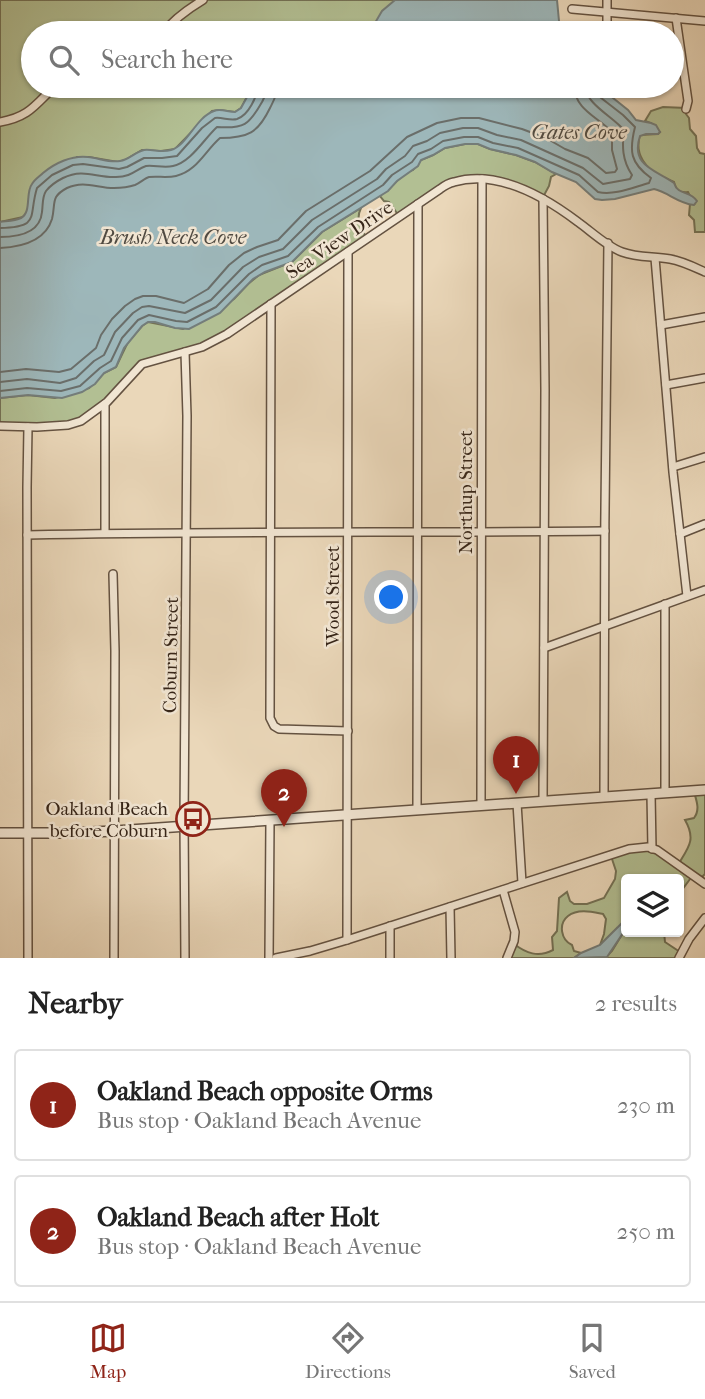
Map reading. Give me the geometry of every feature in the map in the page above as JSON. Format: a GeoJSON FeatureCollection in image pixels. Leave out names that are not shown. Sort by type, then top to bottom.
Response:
{"type":"FeatureCollection","features":[{"type":"Feature","properties":{"kind":"street"},"geometry":{"type":"LineString","coordinates":[[174,21],[203,0]]}},
{"type":"Feature","properties":{"kind":"street"},"geometry":{"type":"LineString","coordinates":[[607,0],[607,21]]}},
{"type":"Feature","properties":{"kind":"street"},"geometry":{"type":"LineString","coordinates":[[572,9],[705,21]]}},
{"type":"Feature","properties":{"kind":"street"},"geometry":{"type":"LineString","coordinates":[[684,73],[687,109]]}},
{"type":"Feature","properties":{"kind":"street"},"geometry":{"type":"LineString","coordinates":[[0,122],[14,120],[25,114],[42,98]]}},
{"type":"Feature","properties":{"kind":"street","name":"Sea View Drive"},"geometry":{"type":"LineString","coordinates":[[0,426],[57,426],[81,421],[105,404],[142,364],[214,341],[454,182],[482,179],[509,184],[543,200],[622,252],[677,260],[705,272]]}},
{"type":"Feature","properties":{"kind":"street","name":"Northup Street"},"geometry":{"type":"LineString","coordinates":[[481,805],[482,179]]}},
{"type":"Feature","properties":{"kind":"street"},"geometry":{"type":"LineString","coordinates":[[543,200],[543,801]]}},
{"type":"Feature","properties":{"kind":"street"},"geometry":{"type":"LineString","coordinates":[[418,204],[418,810]]}},
{"type":"Feature","properties":{"kind":"street"},"geometry":{"type":"LineString","coordinates":[[604,797],[608,243]]}},
{"type":"Feature","properties":{"kind":"street","name":"Wood Street"},"geometry":{"type":"LineString","coordinates":[[347,940],[348,252]]}},
{"type":"Feature","properties":{"kind":"street"},"geometry":{"type":"LineString","coordinates":[[655,258],[687,596]]}},
{"type":"Feature","properties":{"kind":"street"},"geometry":{"type":"LineString","coordinates":[[271,304],[270,714],[274,726],[279,729],[348,730]]}},
{"type":"Feature","properties":{"kind":"street"},"geometry":{"type":"LineString","coordinates":[[661,325],[705,317]]}},
{"type":"Feature","properties":{"kind":"street","name":"Coburn Street"},"geometry":{"type":"LineString","coordinates":[[185,352],[185,958]]}},
{"type":"Feature","properties":{"kind":"street"},"geometry":{"type":"LineString","coordinates":[[667,385],[705,378]]}},
{"type":"Feature","properties":{"kind":"street"},"geometry":{"type":"LineString","coordinates":[[105,404],[105,533]]}},
{"type":"Feature","properties":{"kind":"street"},"geometry":{"type":"LineString","coordinates":[[28,427],[28,958]]}},
{"type":"Feature","properties":{"kind":"street"},"geometry":{"type":"LineString","coordinates":[[673,467],[705,457]]}},
{"type":"Feature","properties":{"kind":"street"},"geometry":{"type":"LineString","coordinates":[[680,534],[705,524]]}},
{"type":"Feature","properties":{"kind":"street"},"geometry":{"type":"LineString","coordinates":[[27,535],[271,531],[605,531]]}},
{"type":"Feature","properties":{"kind":"street"},"geometry":{"type":"LineString","coordinates":[[113,574],[116,651],[114,958]]}},
{"type":"Feature","properties":{"kind":"street"},"geometry":{"type":"LineString","coordinates":[[544,648],[705,590]]}},
{"type":"Feature","properties":{"kind":"street"},"geometry":{"type":"LineString","coordinates":[[665,604],[665,793]]}},
{"type":"Feature","properties":{"kind":"street"},"geometry":{"type":"LineString","coordinates":[[0,833],[115,831],[705,790]]}},
{"type":"Feature","properties":{"kind":"street"},"geometry":{"type":"LineString","coordinates":[[651,794],[652,849]]}},
{"type":"Feature","properties":{"kind":"street"},"geometry":{"type":"LineString","coordinates":[[517,803],[522,883]]}},
{"type":"Feature","properties":{"kind":"street"},"geometry":{"type":"LineString","coordinates":[[269,958],[270,821]]}},
{"type":"Feature","properties":{"kind":"street"},"geometry":{"type":"LineString","coordinates":[[276,958],[347,940],[629,849],[648,847],[657,850],[705,884]]}},
{"type":"Feature","properties":{"kind":"street"},"geometry":{"type":"LineString","coordinates":[[503,890],[515,932],[507,958]]}},
{"type":"Feature","properties":{"kind":"street"},"geometry":{"type":"LineString","coordinates":[[450,907],[451,958]]}},
{"type":"Feature","properties":{"kind":"street"},"geometry":{"type":"LineString","coordinates":[[679,958],[705,918]]}},
{"type":"Feature","properties":{"kind":"street"},"geometry":{"type":"LineString","coordinates":[[390,926],[390,958]]}},
{"type":"Feature","properties":{"kind":"street"},"geometry":{"type":"LineString","coordinates":[[317,949],[317,958]]}},
{"type":"Feature","properties":{"kind":"green space"},"geometry":{"type":"Polygon","coordinates":[[[0,0],[395,0],[377,21],[21,21],[21,98],[246,98],[241,108],[235,112],[212,111],[175,149],[142,150],[118,162],[77,157],[23,217],[0,222],[0,0]]]}},
{"type":"Feature","properties":{"kind":"green space"},"geometry":{"type":"Polygon","coordinates":[[[663,107],[686,108],[690,129],[696,136],[697,148],[700,153],[705,154],[705,232],[695,232],[694,220],[689,215],[690,204],[694,204],[688,192],[678,190],[674,182],[651,170],[640,155],[640,135],[660,132],[645,121],[651,111],[663,107]]]}},
{"type":"Feature","properties":{"kind":"green space"},"geometry":{"type":"Polygon","coordinates":[[[478,144],[516,155],[556,174],[551,177],[542,199],[496,180],[455,182],[399,216],[389,202],[380,196],[407,172],[413,170],[421,160],[445,148],[478,144]]]}},
{"type":"Feature","properties":{"kind":"green space"},"geometry":{"type":"Polygon","coordinates":[[[361,208],[359,220],[367,239],[207,346],[142,365],[105,405],[74,424],[0,426],[0,398],[28,395],[55,398],[89,388],[104,373],[116,367],[128,342],[148,322],[183,329],[234,299],[259,275],[292,262],[322,232],[361,208]]]}},
{"type":"Feature","properties":{"kind":"green space"},"geometry":{"type":"Polygon","coordinates":[[[705,791],[705,874],[700,879],[693,875],[684,887],[684,874],[621,874],[621,931],[617,928],[600,945],[606,919],[603,914],[576,912],[565,919],[562,932],[574,951],[581,953],[574,958],[508,958],[514,944],[532,953],[542,954],[553,950],[552,937],[557,931],[559,898],[567,892],[574,904],[587,904],[604,898],[615,879],[616,871],[611,856],[644,848],[679,863],[691,838],[685,820],[694,818],[697,812],[694,792],[705,791]]]}},
{"type":"Feature","properties":{"kind":"green space"},"geometry":{"type":"Polygon","coordinates":[[[621,936],[664,937],[665,942],[680,952],[676,958],[605,958],[621,936]]]}},
{"type":"Feature","properties":{"kind":"water"},"geometry":{"type":"Polygon","coordinates":[[[395,0],[557,0],[559,21],[376,21],[382,11],[395,0]]]}},
{"type":"Feature","properties":{"kind":"water","name":"Brush Neck Cove"},"geometry":{"type":"Polygon","coordinates":[[[246,98],[613,98],[636,120],[656,125],[660,132],[640,136],[639,154],[646,166],[697,201],[694,205],[688,204],[654,189],[615,199],[595,199],[576,182],[516,155],[478,144],[445,148],[421,160],[418,166],[388,191],[322,232],[292,262],[253,279],[220,313],[189,329],[155,322],[142,326],[124,348],[116,367],[104,373],[95,384],[82,392],[62,398],[28,395],[0,398],[0,222],[16,220],[24,215],[33,183],[58,163],[82,157],[120,161],[144,150],[171,150],[182,143],[208,114],[219,110],[235,112],[241,108],[246,98]]]}},
{"type":"Feature","properties":{"kind":"water"},"geometry":{"type":"Polygon","coordinates":[[[621,924],[621,936],[607,957],[574,958],[600,945],[621,924]]]}},
{"type":"Feature","properties":{"kind":"place","name":"Oakland Beach opposite Orms"},"geometry":{"type":"Point","coordinates":[516,794]}},
{"type":"Feature","properties":{"kind":"place","name":"Oakland Beach before Coburn"},"geometry":{"type":"Point","coordinates":[193,819]}},
{"type":"Feature","properties":{"kind":"place","name":"Oakland Beach after Holt"},"geometry":{"type":"Point","coordinates":[284,827]}},
{"type":"Feature","properties":{"kind":"water label","name":"Gates Cove"},"geometry":{"type":"Point","coordinates":[579,132]}}]}
